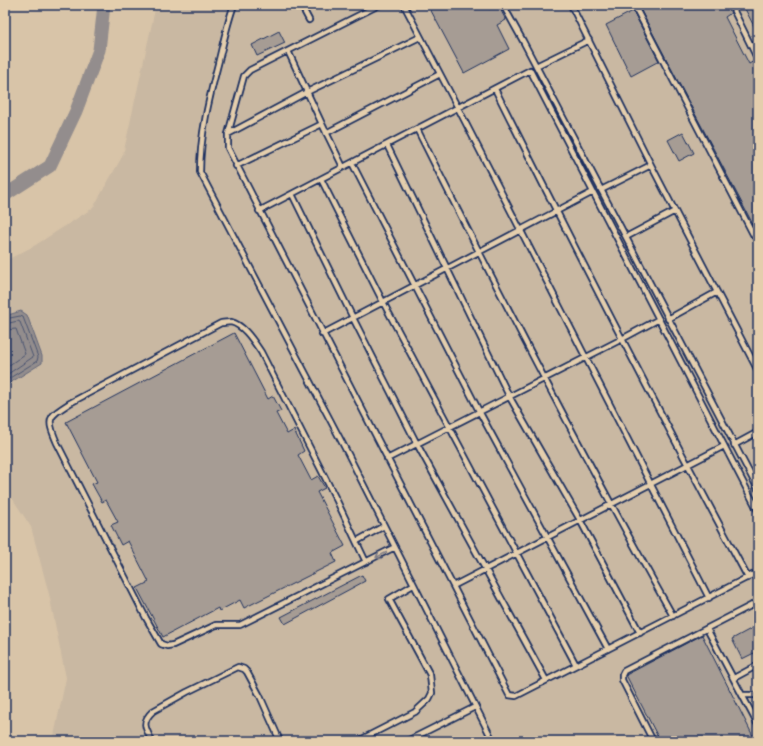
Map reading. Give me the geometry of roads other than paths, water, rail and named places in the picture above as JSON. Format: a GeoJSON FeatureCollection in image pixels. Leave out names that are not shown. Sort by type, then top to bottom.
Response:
{"type":"FeatureCollection","features":[{"type":"Feature","properties":{"kind":"lane"},"geometry":{"type":"LineString","coordinates":[[234,5],[214,80],[202,135],[200,172],[344,445],[492,741]]}},
{"type":"Feature","properties":{"kind":"lane"},"geometry":{"type":"LineString","coordinates":[[301,5],[309,20]]}},
{"type":"Feature","properties":{"kind":"lane"},"geometry":{"type":"LineString","coordinates":[[379,5],[250,70],[244,76],[228,134],[228,148],[322,334],[509,695],[516,696],[758,572]]}},
{"type":"Feature","properties":{"kind":"lane"},"geometry":{"type":"LineString","coordinates":[[404,5],[709,598]]}},
{"type":"Feature","properties":{"kind":"lane"},"geometry":{"type":"LineString","coordinates":[[503,5],[758,490]]}},
{"type":"Feature","properties":{"kind":"lane"},"geometry":{"type":"LineString","coordinates":[[571,5],[651,166],[758,371]]}},
{"type":"Feature","properties":{"kind":"lane"},"geometry":{"type":"LineString","coordinates":[[634,5],[754,236],[758,238]]}},
{"type":"Feature","properties":{"kind":"lane"},"geometry":{"type":"LineString","coordinates":[[731,5],[758,60]]}},
{"type":"Feature","properties":{"kind":"lane"},"geometry":{"type":"LineString","coordinates":[[228,134],[307,92],[420,38]]}},
{"type":"Feature","properties":{"kind":"lane"},"geometry":{"type":"LineString","coordinates":[[536,66],[589,40]]}},
{"type":"Feature","properties":{"kind":"lane"},"geometry":{"type":"LineString","coordinates":[[288,51],[343,168]]}},
{"type":"Feature","properties":{"kind":"lane"},"geometry":{"type":"LineString","coordinates":[[259,211],[495,89],[526,71],[531,70],[758,511]]}},
{"type":"Feature","properties":{"kind":"lane"},"geometry":{"type":"LineString","coordinates":[[326,133],[440,74]]}},
{"type":"Feature","properties":{"kind":"lane"},"geometry":{"type":"LineString","coordinates":[[495,89],[556,212],[687,465],[748,578]]}},
{"type":"Feature","properties":{"kind":"lane"},"geometry":{"type":"LineString","coordinates":[[236,166],[322,124]]}},
{"type":"Feature","properties":{"kind":"lane"},"geometry":{"type":"LineString","coordinates":[[417,129],[478,253],[543,379],[610,505],[672,616]]}},
{"type":"Feature","properties":{"kind":"lane"},"geometry":{"type":"LineString","coordinates":[[387,145],[509,396],[580,520],[640,633]]}},
{"type":"Feature","properties":{"kind":"lane"},"geometry":{"type":"LineString","coordinates":[[352,163],[479,411],[608,649]]}},
{"type":"Feature","properties":{"kind":"lane"},"geometry":{"type":"LineString","coordinates":[[601,190],[651,166]]}},
{"type":"Feature","properties":{"kind":"lane"},"geometry":{"type":"LineString","coordinates":[[321,179],[448,427],[576,665]]}},
{"type":"Feature","properties":{"kind":"lane"},"geometry":{"type":"LineString","coordinates":[[322,334],[593,192]]}},
{"type":"Feature","properties":{"kind":"lane"},"geometry":{"type":"LineString","coordinates":[[292,194],[417,444],[546,680]]}},
{"type":"Feature","properties":{"kind":"lane"},"geometry":{"type":"LineString","coordinates":[[626,237],[675,211]]}},
{"type":"Feature","properties":{"kind":"lane"},"geometry":{"type":"LineString","coordinates":[[668,318],[717,292]]}},
{"type":"Feature","properties":{"kind":"lane"},"geometry":{"type":"LineString","coordinates":[[387,459],[622,339],[659,318]]}},
{"type":"Feature","properties":{"kind":"lane"},"geometry":{"type":"LineString","coordinates":[[366,562],[357,541],[261,352],[240,327],[231,322],[221,323],[70,403],[53,414],[51,418],[51,430],[57,443],[146,618],[161,644],[167,646],[174,645],[216,625],[240,625],[366,562],[395,547]]}},
{"type":"Feature","properties":{"kind":"lane"},"geometry":{"type":"LineString","coordinates":[[734,445],[758,432]]}},
{"type":"Feature","properties":{"kind":"lane"},"geometry":{"type":"LineString","coordinates":[[453,586],[724,446]]}},
{"type":"Feature","properties":{"kind":"lane"},"geometry":{"type":"LineString","coordinates":[[357,541],[384,526]]}},
{"type":"Feature","properties":{"kind":"lane"},"geometry":{"type":"LineString","coordinates":[[358,741],[415,712],[429,699],[432,693],[430,675],[389,599],[391,596],[414,585]]}},
{"type":"Feature","properties":{"kind":"lane"},"geometry":{"type":"LineString","coordinates":[[653,741],[622,680],[622,673],[756,603],[758,613]]}},
{"type":"Feature","properties":{"kind":"lane"},"geometry":{"type":"LineString","coordinates":[[707,629],[758,725]]}},
{"type":"Feature","properties":{"kind":"lane"},"geometry":{"type":"LineString","coordinates":[[734,678],[758,665]]}},
{"type":"Feature","properties":{"kind":"lane"},"geometry":{"type":"LineString","coordinates":[[152,741],[144,723],[153,711],[187,692],[238,667],[244,668],[247,672],[260,696],[280,741]]}},
{"type":"Feature","properties":{"kind":"lane"},"geometry":{"type":"LineString","coordinates":[[742,695],[758,695]]}},
{"type":"Feature","properties":{"kind":"lane"},"geometry":{"type":"LineString","coordinates":[[408,741],[475,707]]}},
{"type":"Feature","properties":{"kind":"water"},"geometry":{"type":"Polygon","coordinates":[[[21,311],[27,315],[42,356],[42,363],[5,386],[5,316],[21,311]]]}},
{"type":"Feature","properties":{"kind":"waterway"},"geometry":{"type":"LineString","coordinates":[[5,195],[50,166],[76,111],[99,50],[104,5]]}}]}
